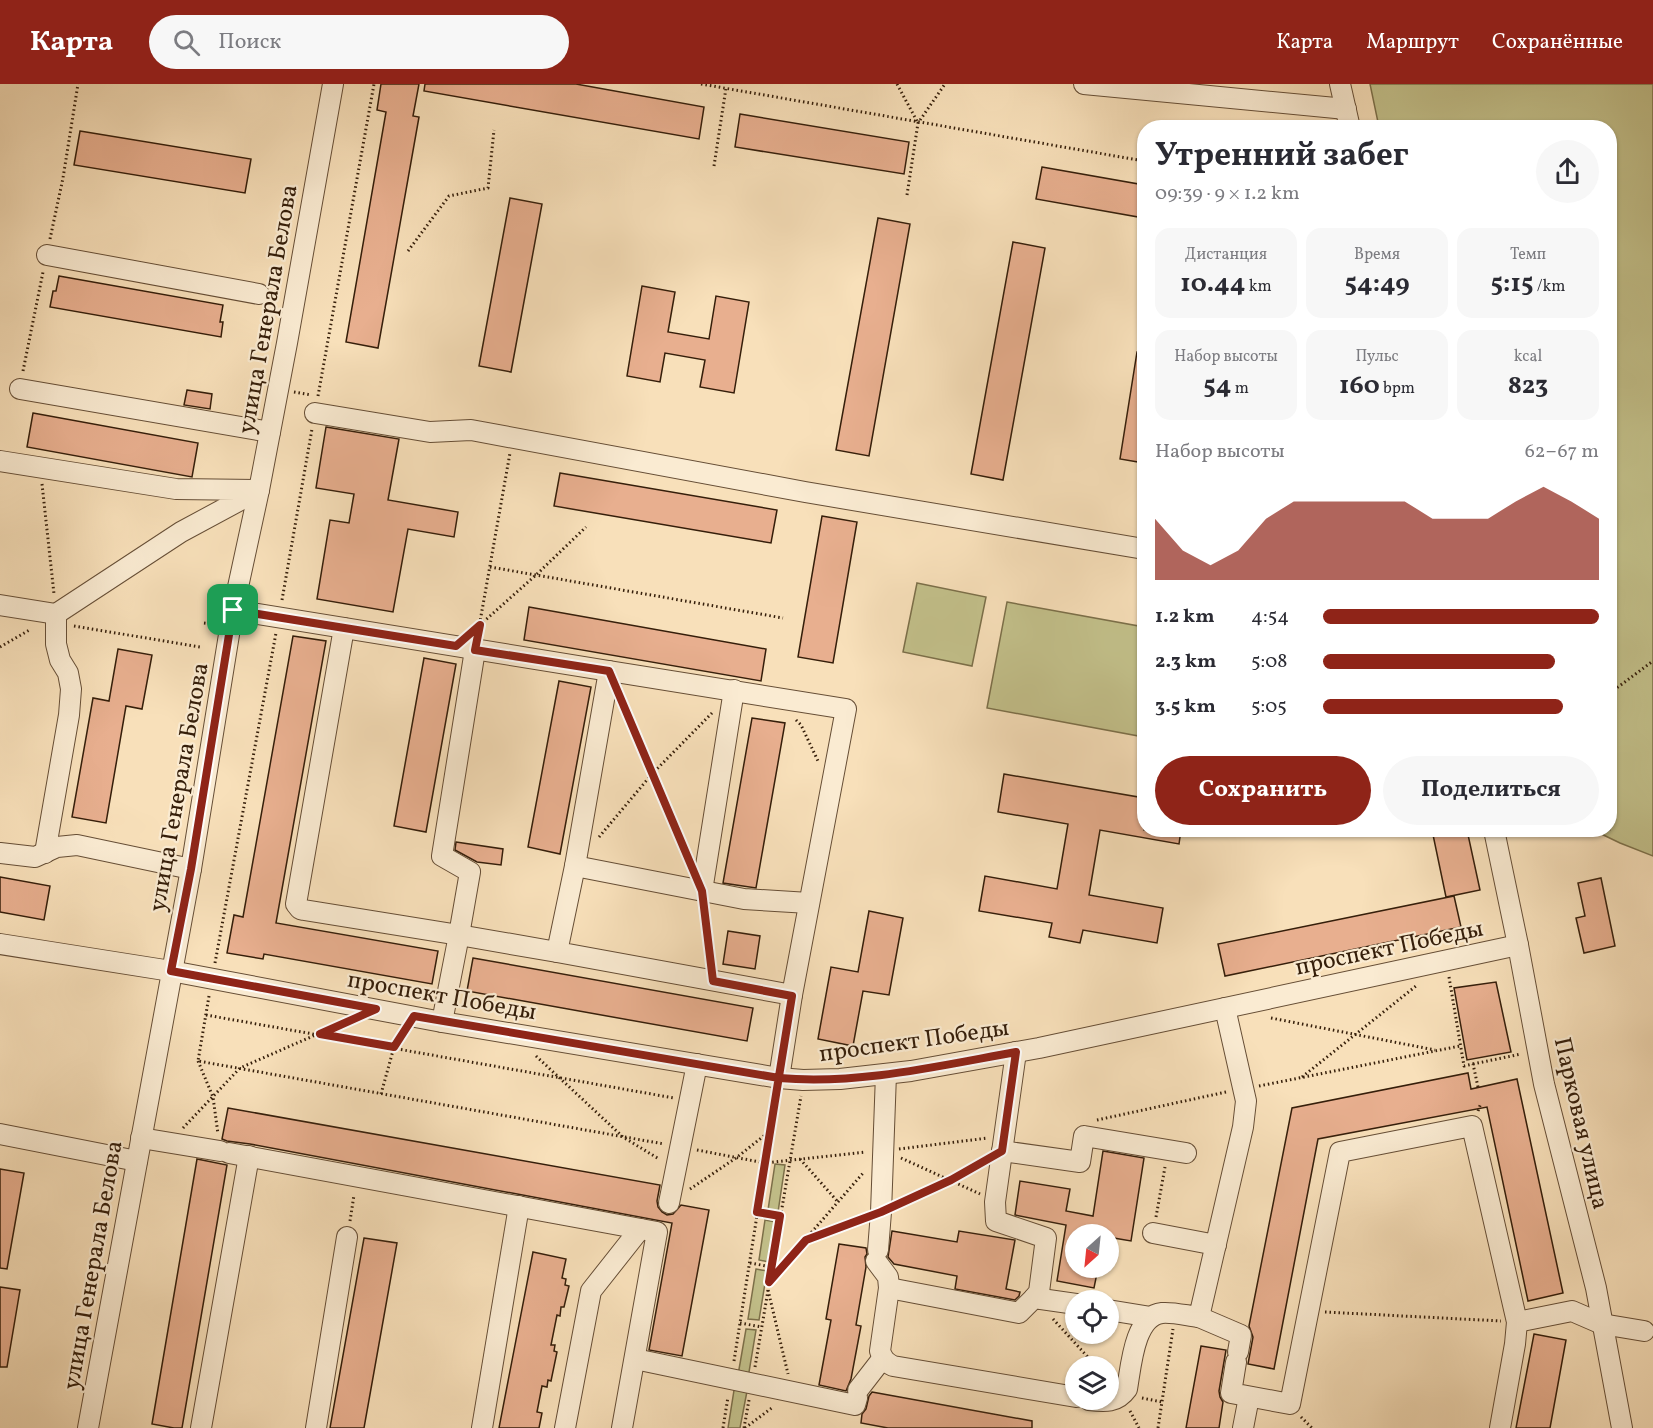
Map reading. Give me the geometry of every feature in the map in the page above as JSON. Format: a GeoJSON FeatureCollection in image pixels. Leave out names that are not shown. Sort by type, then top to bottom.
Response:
{"type":"FeatureCollection","features":[{"type":"Feature","properties":{"kind":"street","name":"улица Генерала Белова"},"geometry":{"type":"LineString","coordinates":[[88,1428],[191,869],[233,610],[259,490],[333,84]]}},
{"type":"Feature","properties":{"kind":"street"},"geometry":{"type":"LineString","coordinates":[[1084,84],[1348,118],[1340,84]]}},
{"type":"Feature","properties":{"kind":"street"},"geometry":{"type":"LineString","coordinates":[[47,255],[259,294]]}},
{"type":"Feature","properties":{"kind":"street"},"geometry":{"type":"LineString","coordinates":[[20,389],[270,432]]}},
{"type":"Feature","properties":{"kind":"street"},"geometry":{"type":"LineString","coordinates":[[316,405],[430,432],[471,430],[805,492],[1137,548]]}},
{"type":"Feature","properties":{"kind":"street"},"geometry":{"type":"LineString","coordinates":[[0,461],[176,489],[259,490]]}},
{"type":"Feature","properties":{"kind":"street"},"geometry":{"type":"LineString","coordinates":[[0,605],[56,619],[181,532],[259,490]]}},
{"type":"Feature","properties":{"kind":"street"},"geometry":{"type":"LineString","coordinates":[[233,610],[846,709],[792,996],[779,1078]]}},
{"type":"Feature","properties":{"kind":"street"},"geometry":{"type":"LineString","coordinates":[[45,853],[69,715],[71,689],[68,674],[60,660],[56,645],[56,619]]}},
{"type":"Feature","properties":{"kind":"street"},"geometry":{"type":"LineString","coordinates":[[344,628],[296,904],[300,909],[557,952],[792,996]]}},
{"type":"Feature","properties":{"kind":"street"},"geometry":{"type":"LineString","coordinates":[[442,1022],[470,872],[442,856],[475,650]]}},
{"type":"Feature","properties":{"kind":"street"},"geometry":{"type":"LineString","coordinates":[[557,952],[575,866],[609,671]]}},
{"type":"Feature","properties":{"kind":"street"},"geometry":{"type":"LineString","coordinates":[[702,891],[734,690]]}},
{"type":"Feature","properties":{"kind":"street","name":"Парковая улица"},"geometry":{"type":"LineString","coordinates":[[1495,837],[1544,1084],[1596,1288],[1622,1428]]}},
{"type":"Feature","properties":{"kind":"street"},"geometry":{"type":"LineString","coordinates":[[0,853],[35,857],[57,847],[77,845],[191,869]]}},
{"type":"Feature","properties":{"kind":"street"},"geometry":{"type":"LineString","coordinates":[[575,866],[744,899],[809,903]]}},
{"type":"Feature","properties":{"kind":"street","name":"проспект Победы"},"geometry":{"type":"LineString","coordinates":[[0,944],[171,971],[442,1022],[779,1078],[803,1080],[840,1079],[911,1071],[1016,1052],[1447,962],[1518,945]]}},
{"type":"Feature","properties":{"kind":"street"},"geometry":{"type":"LineString","coordinates":[[1199,1317],[1243,1127],[1246,1101],[1225,1008]]}},
{"type":"Feature","properties":{"kind":"street"},"geometry":{"type":"LineString","coordinates":[[888,1287],[1019,1313],[1039,1292],[1046,1238],[996,1221],[995,1202],[1016,1052]]}},
{"type":"Feature","properties":{"kind":"street"},"geometry":{"type":"LineString","coordinates":[[622,1428],[658,1221],[676,1169],[697,1064]]}},
{"type":"Feature","properties":{"kind":"street"},"geometry":{"type":"LineString","coordinates":[[635,1359],[855,1405],[857,1394],[882,1359],[881,1340],[888,1277],[877,1256],[881,1212],[886,1074]]}},
{"type":"Feature","properties":{"kind":"street"},"geometry":{"type":"LineString","coordinates":[[1119,1397],[1127,1389],[1137,1336],[1151,1317],[1162,1313],[1199,1317],[1241,1335],[1231,1393],[1290,1404],[1340,1152],[1472,1126],[1517,1322],[1500,1428]]}},
{"type":"Feature","properties":{"kind":"street"},"geometry":{"type":"LineString","coordinates":[[0,1134],[137,1161]]}},
{"type":"Feature","properties":{"kind":"street"},"geometry":{"type":"LineString","coordinates":[[1002,1151],[1080,1162],[1084,1136],[1177,1152]]}},
{"type":"Feature","properties":{"kind":"street"},"geometry":{"type":"LineString","coordinates":[[141,1138],[519,1206],[658,1221]]}},
{"type":"Feature","properties":{"kind":"street"},"geometry":{"type":"LineString","coordinates":[[201,1428],[249,1156]]}},
{"type":"Feature","properties":{"kind":"street"},"geometry":{"type":"LineString","coordinates":[[482,1428],[519,1206]]}},
{"type":"Feature","properties":{"kind":"street"},"geometry":{"type":"LineString","coordinates":[[565,1428],[591,1291],[658,1221]]}},
{"type":"Feature","properties":{"kind":"street"},"geometry":{"type":"LineString","coordinates":[[1153,1233],[1216,1245]]}},
{"type":"Feature","properties":{"kind":"street"},"geometry":{"type":"LineString","coordinates":[[316,1428],[347,1237]]}},
{"type":"Feature","properties":{"kind":"street"},"geometry":{"type":"LineString","coordinates":[[1517,1322],[1572,1311],[1596,1288]]}},
{"type":"Feature","properties":{"kind":"street"},"geometry":{"type":"LineString","coordinates":[[1034,1298],[1065,1302]]}},
{"type":"Feature","properties":{"kind":"street"},"geometry":{"type":"LineString","coordinates":[[1572,1311],[1602,1324],[1644,1331]]}},
{"type":"Feature","properties":{"kind":"street"},"geometry":{"type":"LineString","coordinates":[[1119,1312],[1151,1317]]}},
{"type":"Feature","properties":{"kind":"street"},"geometry":{"type":"LineString","coordinates":[[882,1359],[893,1366],[1065,1395]]}},
{"type":"Feature","properties":{"kind":"street"},"geometry":{"type":"LineString","coordinates":[[1243,1428],[1248,1397]]}},
{"type":"Feature","properties":{"kind":"path"},"geometry":{"type":"LineString","coordinates":[[701,84],[1137,160]]}},
{"type":"Feature","properties":{"kind":"path"},"geometry":{"type":"LineString","coordinates":[[897,84],[918,123]]}},
{"type":"Feature","properties":{"kind":"path"},"geometry":{"type":"LineString","coordinates":[[907,195],[918,123],[945,84]]}},
{"type":"Feature","properties":{"kind":"path"},"geometry":{"type":"LineString","coordinates":[[714,166],[726,88]]}},
{"type":"Feature","properties":{"kind":"path"},"geometry":{"type":"LineString","coordinates":[[408,250],[449,196],[488,188],[494,130]]}},
{"type":"Feature","properties":{"kind":"path"},"geometry":{"type":"LineString","coordinates":[[278,389],[316,405]]}},
{"type":"Feature","properties":{"kind":"path"},"geometry":{"type":"LineString","coordinates":[[475,650],[512,438]]}},
{"type":"Feature","properties":{"kind":"path"},"geometry":{"type":"LineString","coordinates":[[40,468],[56,619]]}},
{"type":"Feature","properties":{"kind":"path"},"geometry":{"type":"LineString","coordinates":[[456,646],[586,527]]}},
{"type":"Feature","properties":{"kind":"path"},"geometry":{"type":"LineString","coordinates":[[490,567],[783,618]]}},
{"type":"Feature","properties":{"kind":"path"},"geometry":{"type":"LineString","coordinates":[[0,647],[56,619],[200,647]]}},
{"type":"Feature","properties":{"kind":"path"},"geometry":{"type":"LineString","coordinates":[[1617,688],[1653,661]]}},
{"type":"Feature","properties":{"kind":"path"},"geometry":{"type":"LineString","coordinates":[[598,838],[652,774],[734,690]]}},
{"type":"Feature","properties":{"kind":"path"},"geometry":{"type":"LineString","coordinates":[[622,702],[702,891],[713,981]]}},
{"type":"Feature","properties":{"kind":"path"},"geometry":{"type":"LineString","coordinates":[[794,718],[801,725],[831,787]]}},
{"type":"Feature","properties":{"kind":"path"},"geometry":{"type":"LineString","coordinates":[[1447,962],[1464,1066],[1538,1050]]}},
{"type":"Feature","properties":{"kind":"path"},"geometry":{"type":"LineString","coordinates":[[1300,1078],[1420,983]]}},
{"type":"Feature","properties":{"kind":"path"},"geometry":{"type":"LineString","coordinates":[[206,1015],[690,1101]]}},
{"type":"Feature","properties":{"kind":"path"},"geometry":{"type":"LineString","coordinates":[[381,1094],[394,1047],[414,1016]]}},
{"type":"Feature","properties":{"kind":"path"},"geometry":{"type":"LineString","coordinates":[[1269,1017],[1437,1050]]}},
{"type":"Feature","properties":{"kind":"path"},"geometry":{"type":"LineString","coordinates":[[170,1142],[240,1068],[348,1021]]}},
{"type":"Feature","properties":{"kind":"path"},"geometry":{"type":"LineString","coordinates":[[1084,1136],[1086,1122],[1460,1046]]}},
{"type":"Feature","properties":{"kind":"path"},"geometry":{"type":"LineString","coordinates":[[536,1056],[623,1137],[676,1169]]}},
{"type":"Feature","properties":{"kind":"path"},"geometry":{"type":"LineString","coordinates":[[198,1061],[213,1097],[224,1152]]}},
{"type":"Feature","properties":{"kind":"path"},"geometry":{"type":"LineString","coordinates":[[1473,1064],[1478,1087]]}},
{"type":"Feature","properties":{"kind":"path"},"geometry":{"type":"LineString","coordinates":[[723,1428],[779,1078]]}},
{"type":"Feature","properties":{"kind":"path"},"geometry":{"type":"LineString","coordinates":[[745,1428],[803,1080]]}},
{"type":"Feature","properties":{"kind":"path"},"geometry":{"type":"LineString","coordinates":[[658,1221],[770,1130]]}},
{"type":"Feature","properties":{"kind":"path"},"geometry":{"type":"LineString","coordinates":[[769,1282],[883,1150],[995,1202]]}},
{"type":"Feature","properties":{"kind":"path"},"geometry":{"type":"LineString","coordinates":[[806,1240],[881,1212],[951,1180],[1002,1151]]}},
{"type":"Feature","properties":{"kind":"path"},"geometry":{"type":"LineString","coordinates":[[1153,1233],[1177,1152]]}},
{"type":"Feature","properties":{"kind":"path"},"geometry":{"type":"LineString","coordinates":[[800,1159],[838,1202]]}},
{"type":"Feature","properties":{"kind":"path"},"geometry":{"type":"LineString","coordinates":[[347,1237],[358,1176]]}},
{"type":"Feature","properties":{"kind":"path"},"geometry":{"type":"LineString","coordinates":[[757,1212],[780,1216]]}},
{"type":"Feature","properties":{"kind":"path"},"geometry":{"type":"LineString","coordinates":[[749,1263],[772,1267]]}},
{"type":"Feature","properties":{"kind":"path"},"geometry":{"type":"LineString","coordinates":[[745,1428],[792,1392],[768,1288]]}},
{"type":"Feature","properties":{"kind":"path"},"geometry":{"type":"LineString","coordinates":[[1034,1298],[1087,1356]]}},
{"type":"Feature","properties":{"kind":"path"},"geometry":{"type":"LineString","coordinates":[[1308,1311],[1517,1322]]}},
{"type":"Feature","properties":{"kind":"path"},"geometry":{"type":"LineString","coordinates":[[1158,1428],[1175,1315]]}},
{"type":"Feature","properties":{"kind":"path"},"geometry":{"type":"LineString","coordinates":[[740,1323],[762,1327]]}},
{"type":"Feature","properties":{"kind":"shaded area"},"geometry":{"type":"Polygon","coordinates":[[[1370,84],[1653,84],[1653,856],[1608,837],[1617,837],[1617,120],[1378,120],[1370,84]]]}},
{"type":"Feature","properties":{"kind":"shaded area"},"geometry":{"type":"Polygon","coordinates":[[[917,583],[986,597],[972,666],[903,652],[917,583]]]}},
{"type":"Feature","properties":{"kind":"shaded area"},"geometry":{"type":"Polygon","coordinates":[[[1007,602],[1137,626],[1137,736],[987,708],[1007,602]]]}},
{"type":"Feature","properties":{"kind":"shaded area"},"geometry":{"type":"Polygon","coordinates":[[[775,1164],[785,1165],[778,1212],[768,1210],[775,1164]]]}},
{"type":"Feature","properties":{"kind":"shaded area"},"geometry":{"type":"Polygon","coordinates":[[[765,1220],[776,1222],[769,1262],[759,1260],[765,1220]]]}},
{"type":"Feature","properties":{"kind":"shaded area"},"geometry":{"type":"Polygon","coordinates":[[[756,1269],[767,1271],[759,1320],[748,1319],[756,1269]]]}},
{"type":"Feature","properties":{"kind":"shaded area"},"geometry":{"type":"Polygon","coordinates":[[[746,1329],[756,1330],[748,1378],[738,1375],[746,1329]]]}},
{"type":"Feature","properties":{"kind":"shaded area"},"geometry":{"type":"Polygon","coordinates":[[[735,1384],[748,1386],[740,1428],[728,1428],[735,1384]]]}},
{"type":"Feature","properties":{"kind":"building"},"geometry":{"type":"Polygon","coordinates":[[[381,84],[419,84],[413,116],[419,117],[378,348],[346,342],[386,112],[377,110],[381,84]]]}},
{"type":"Feature","properties":{"kind":"building"},"geometry":{"type":"Polygon","coordinates":[[[425,84],[576,84],[704,107],[699,139],[424,91],[425,84]]]}},
{"type":"Feature","properties":{"kind":"building"},"geometry":{"type":"Polygon","coordinates":[[[740,114],[909,142],[904,174],[735,147],[740,114]]]}},
{"type":"Feature","properties":{"kind":"building"},"geometry":{"type":"Polygon","coordinates":[[[80,131],[251,159],[245,193],[74,165],[80,131]]]}},
{"type":"Feature","properties":{"kind":"building"},"geometry":{"type":"Polygon","coordinates":[[[1042,167],[1137,184],[1137,217],[1036,199],[1042,167]]]}},
{"type":"Feature","properties":{"kind":"building"},"geometry":{"type":"Polygon","coordinates":[[[510,198],[542,204],[511,372],[479,366],[510,198]]]}},
{"type":"Feature","properties":{"kind":"building"},"geometry":{"type":"Polygon","coordinates":[[[878,218],[910,224],[869,456],[836,450],[878,218]]]}},
{"type":"Feature","properties":{"kind":"building"},"geometry":{"type":"Polygon","coordinates":[[[1013,242],[1045,248],[1003,480],[971,474],[1013,242]]]}},
{"type":"Feature","properties":{"kind":"building"},"geometry":{"type":"Polygon","coordinates":[[[59,276],[223,305],[220,322],[223,322],[221,337],[50,307],[59,276]]]}},
{"type":"Feature","properties":{"kind":"building"},"geometry":{"type":"Polygon","coordinates":[[[642,286],[675,292],[668,332],[709,339],[716,296],[749,302],[734,393],[700,387],[705,360],[665,353],[660,382],[627,376],[642,286]]]}},
{"type":"Feature","properties":{"kind":"building"},"geometry":{"type":"Polygon","coordinates":[[[1137,352],[1137,462],[1120,459],[1137,352]]]}},
{"type":"Feature","properties":{"kind":"building"},"geometry":{"type":"Polygon","coordinates":[[[187,390],[212,394],[210,409],[184,405],[187,390]]]}},
{"type":"Feature","properties":{"kind":"building"},"geometry":{"type":"Polygon","coordinates":[[[33,413],[198,443],[192,477],[27,447],[33,413]]]}},
{"type":"Feature","properties":{"kind":"building"},"geometry":{"type":"Polygon","coordinates":[[[326,427],[399,439],[388,500],[458,512],[454,537],[408,529],[393,612],[317,599],[330,520],[349,523],[354,494],[316,488],[326,427]]]}},
{"type":"Feature","properties":{"kind":"building"},"geometry":{"type":"Polygon","coordinates":[[[560,473],[777,510],[771,543],[554,506],[560,473]]]}},
{"type":"Feature","properties":{"kind":"building"},"geometry":{"type":"Polygon","coordinates":[[[822,516],[857,522],[833,663],[798,657],[822,516]]]}},
{"type":"Feature","properties":{"kind":"building"},"geometry":{"type":"Polygon","coordinates":[[[529,607],[766,649],[761,681],[524,640],[529,607]]]}},
{"type":"Feature","properties":{"kind":"building"},"geometry":{"type":"Polygon","coordinates":[[[293,636],[326,641],[276,923],[438,951],[432,984],[264,954],[263,959],[227,953],[234,915],[243,917],[293,636]]]}},
{"type":"Feature","properties":{"kind":"building"},"geometry":{"type":"Polygon","coordinates":[[[118,649],[152,655],[142,709],[126,706],[106,823],[72,817],[93,698],[109,701],[118,649]]]}},
{"type":"Feature","properties":{"kind":"building"},"geometry":{"type":"Polygon","coordinates":[[[424,658],[456,664],[426,832],[394,826],[424,658]]]}},
{"type":"Feature","properties":{"kind":"building"},"geometry":{"type":"Polygon","coordinates":[[[559,681],[591,687],[560,854],[528,847],[559,681]]]}},
{"type":"Feature","properties":{"kind":"building"},"geometry":{"type":"Polygon","coordinates":[[[752,718],[785,723],[756,888],[723,883],[752,718]]]}},
{"type":"Feature","properties":{"kind":"building"},"geometry":{"type":"Polygon","coordinates":[[[1004,774],[1137,797],[1137,837],[1100,830],[1089,895],[1163,908],[1157,943],[1083,930],[1080,943],[1049,937],[1052,923],[979,911],[985,876],[1057,889],[1068,824],[998,812],[1004,774]]]}},
{"type":"Feature","properties":{"kind":"building"},"geometry":{"type":"Polygon","coordinates":[[[1140,837],[1180,837],[1179,844],[1140,837]]]}},
{"type":"Feature","properties":{"kind":"building"},"geometry":{"type":"Polygon","coordinates":[[[1433,837],[1469,837],[1480,890],[1446,897],[1433,837]]]}},
{"type":"Feature","properties":{"kind":"building"},"geometry":{"type":"Polygon","coordinates":[[[456,842],[503,849],[501,865],[477,862],[455,850],[456,842]]]}},
{"type":"Feature","properties":{"kind":"building"},"geometry":{"type":"Polygon","coordinates":[[[0,877],[50,886],[44,920],[0,912],[0,877]]]}},
{"type":"Feature","properties":{"kind":"building"},"geometry":{"type":"Polygon","coordinates":[[[1601,878],[1615,946],[1584,953],[1576,918],[1585,916],[1578,883],[1601,878]]]}},
{"type":"Feature","properties":{"kind":"building"},"geometry":{"type":"Polygon","coordinates":[[[1454,896],[1461,927],[1225,976],[1218,944],[1454,896]]]}},
{"type":"Feature","properties":{"kind":"building"},"geometry":{"type":"Polygon","coordinates":[[[869,911],[903,918],[889,995],[863,991],[853,1046],[818,1039],[831,967],[858,972],[869,911]]]}},
{"type":"Feature","properties":{"kind":"building"},"geometry":{"type":"Polygon","coordinates":[[[728,931],[760,936],[755,969],[723,964],[728,931]]]}},
{"type":"Feature","properties":{"kind":"building"},"geometry":{"type":"Polygon","coordinates":[[[473,958],[753,1008],[747,1041],[467,991],[473,958]]]}},
{"type":"Feature","properties":{"kind":"building"},"geometry":{"type":"Polygon","coordinates":[[[1496,982],[1511,1052],[1467,1060],[1454,988],[1496,982]]]}},
{"type":"Feature","properties":{"kind":"building"},"geometry":{"type":"Polygon","coordinates":[[[1468,1073],[1471,1089],[1517,1079],[1563,1293],[1528,1301],[1487,1107],[1318,1139],[1274,1369],[1248,1364],[1253,1337],[1249,1326],[1292,1108],[1468,1073]]]}},
{"type":"Feature","properties":{"kind":"building"},"geometry":{"type":"Polygon","coordinates":[[[228,1108],[660,1185],[658,1207],[667,1215],[673,1214],[681,1205],[709,1210],[682,1356],[649,1350],[672,1223],[227,1141],[222,1139],[228,1108]]]}},
{"type":"Feature","properties":{"kind":"building"},"geometry":{"type":"Polygon","coordinates":[[[1103,1151],[1144,1158],[1131,1241],[1119,1239],[1119,1224],[1065,1225],[1015,1215],[1020,1181],[1070,1189],[1066,1211],[1093,1216],[1103,1151]]]}},
{"type":"Feature","properties":{"kind":"building"},"geometry":{"type":"Polygon","coordinates":[[[197,1159],[227,1165],[182,1428],[174,1428],[152,1424],[197,1159]]]}},
{"type":"Feature","properties":{"kind":"building"},"geometry":{"type":"Polygon","coordinates":[[[0,1169],[24,1173],[7,1269],[0,1268],[0,1169]]]}},
{"type":"Feature","properties":{"kind":"building"},"geometry":{"type":"Polygon","coordinates":[[[892,1231],[957,1242],[959,1231],[1015,1240],[1006,1289],[1020,1292],[1019,1296],[1015,1300],[955,1289],[957,1276],[894,1264],[888,1257],[892,1231]]]}},
{"type":"Feature","properties":{"kind":"building"},"geometry":{"type":"Polygon","coordinates":[[[1065,1231],[1065,1278],[1096,1278],[1094,1288],[1057,1281],[1065,1231]]]}},
{"type":"Feature","properties":{"kind":"building"},"geometry":{"type":"Polygon","coordinates":[[[364,1238],[397,1243],[364,1428],[330,1428],[364,1238]]]}},
{"type":"Feature","properties":{"kind":"building"},"geometry":{"type":"Polygon","coordinates":[[[839,1244],[866,1248],[867,1254],[856,1325],[861,1326],[851,1379],[846,1391],[819,1385],[831,1320],[826,1319],[839,1244]]]}},
{"type":"Feature","properties":{"kind":"building"},"geometry":{"type":"Polygon","coordinates":[[[533,1252],[566,1259],[562,1278],[566,1279],[565,1285],[569,1286],[564,1307],[561,1307],[560,1316],[557,1315],[551,1345],[555,1345],[554,1351],[557,1352],[551,1381],[548,1380],[547,1387],[542,1386],[537,1412],[542,1413],[539,1428],[499,1428],[533,1252]]]}},
{"type":"Feature","properties":{"kind":"building"},"geometry":{"type":"Polygon","coordinates":[[[0,1287],[20,1290],[7,1367],[0,1367],[0,1287]]]}},
{"type":"Feature","properties":{"kind":"building"},"geometry":{"type":"Polygon","coordinates":[[[1534,1334],[1566,1340],[1550,1428],[1516,1428],[1534,1334]]]}},
{"type":"Feature","properties":{"kind":"building"},"geometry":{"type":"Polygon","coordinates":[[[1201,1346],[1226,1350],[1219,1391],[1223,1402],[1219,1428],[1186,1428],[1201,1346]]]}},
{"type":"Feature","properties":{"kind":"building"},"geometry":{"type":"Polygon","coordinates":[[[872,1392],[1032,1421],[1032,1428],[888,1428],[861,1423],[862,1414],[872,1392]]]}},
{"type":"Feature","properties":{"kind":"route"},"geometry":{"type":"LineString","coordinates":[[233,610],[191,869],[171,971],[376,1009],[320,1034],[394,1047],[414,1016],[779,1078],[803,1080],[840,1079],[911,1071],[1016,1052],[1002,1151],[951,1180],[881,1212],[806,1240],[769,1282],[780,1216],[757,1212],[770,1130],[779,1078],[792,996],[713,981],[702,891],[609,671],[475,650],[480,625],[456,646],[233,610]]}}]}
